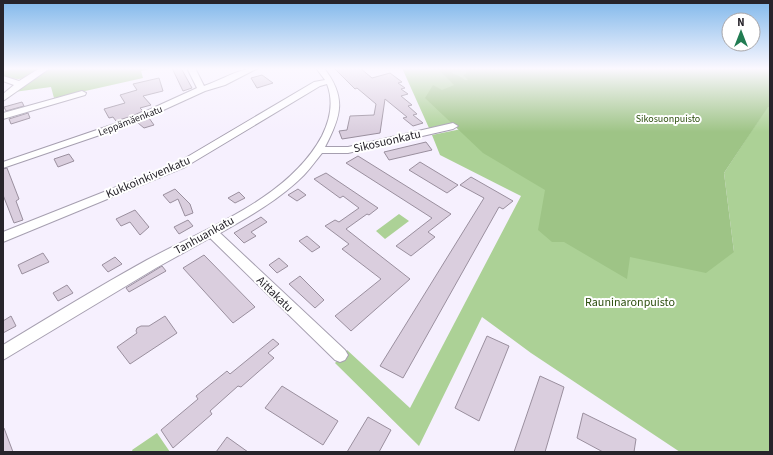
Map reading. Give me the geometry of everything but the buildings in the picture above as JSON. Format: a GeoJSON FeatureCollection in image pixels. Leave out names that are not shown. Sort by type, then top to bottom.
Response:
{"type":"FeatureCollection","features":[{"type":"Feature","properties":{"kind":"street"},"geometry":{"type":"LineString","coordinates":[[3,98],[14,89]]}},
{"type":"Feature","properties":{"kind":"street","name":"Leppämäenkatu"},"geometry":{"type":"LineString","coordinates":[[3,165],[132,121],[201,89]]}},
{"type":"Feature","properties":{"kind":"street","name":"Kukkoinkivenkatu"},"geometry":{"type":"LineString","coordinates":[[3,237],[181,165],[308,89]]}},
{"type":"Feature","properties":{"kind":"street","name":"Tanhuankatu"},"geometry":{"type":"LineString","coordinates":[[3,353],[153,262],[211,232],[262,203],[282,188],[297,175],[319,150],[330,131],[335,109],[332,89]]}},
{"type":"Feature","properties":{"kind":"street"},"geometry":{"type":"LineString","coordinates":[[3,116],[82,93]]}},
{"type":"Feature","properties":{"kind":"street","name":"Sikosuonkatu"},"geometry":{"type":"LineString","coordinates":[[319,150],[336,151],[360,148],[453,126]]}},
{"type":"Feature","properties":{"kind":"street","name":"Aittakatu"},"geometry":{"type":"LineString","coordinates":[[211,232],[340,356]]}},
{"type":"Feature","properties":{"kind":"green space"},"geometry":{"type":"Polygon","coordinates":[[[18,89],[34,89],[14,92],[18,89]]]}},
{"type":"Feature","properties":{"kind":"green space"},"geometry":{"type":"Polygon","coordinates":[[[52,89],[93,89],[54,98],[52,89]]]}},
{"type":"Feature","properties":{"kind":"green space"},"geometry":{"type":"Polygon","coordinates":[[[412,89],[520,89],[512,110],[429,128],[412,89]]]}},
{"type":"Feature","properties":{"kind":"green space","name":"Sikosuonpuisto"},"geometry":{"type":"Polygon","coordinates":[[[430,89],[770,89],[770,107],[768,107],[724,173],[734,252],[706,273],[630,257],[627,279],[564,242],[552,242],[538,230],[545,190],[483,153],[425,98],[430,89]]]}},
{"type":"Feature","properties":{"kind":"green space","name":"Rauninaronpuisto"},"geometry":{"type":"Polygon","coordinates":[[[768,106],[770,107],[770,452],[680,452],[531,353],[482,317],[419,446],[335,363],[347,350],[410,408],[521,196],[440,155],[432,135],[520,117],[734,252],[724,173],[768,106]]]}},
{"type":"Feature","properties":{"kind":"green space"},"geometry":{"type":"Polygon","coordinates":[[[399,214],[409,221],[385,239],[376,231],[399,214]]]}},
{"type":"Feature","properties":{"kind":"green space"},"geometry":{"type":"Polygon","coordinates":[[[157,433],[170,452],[133,452],[132,450],[157,433]]]}}]}
